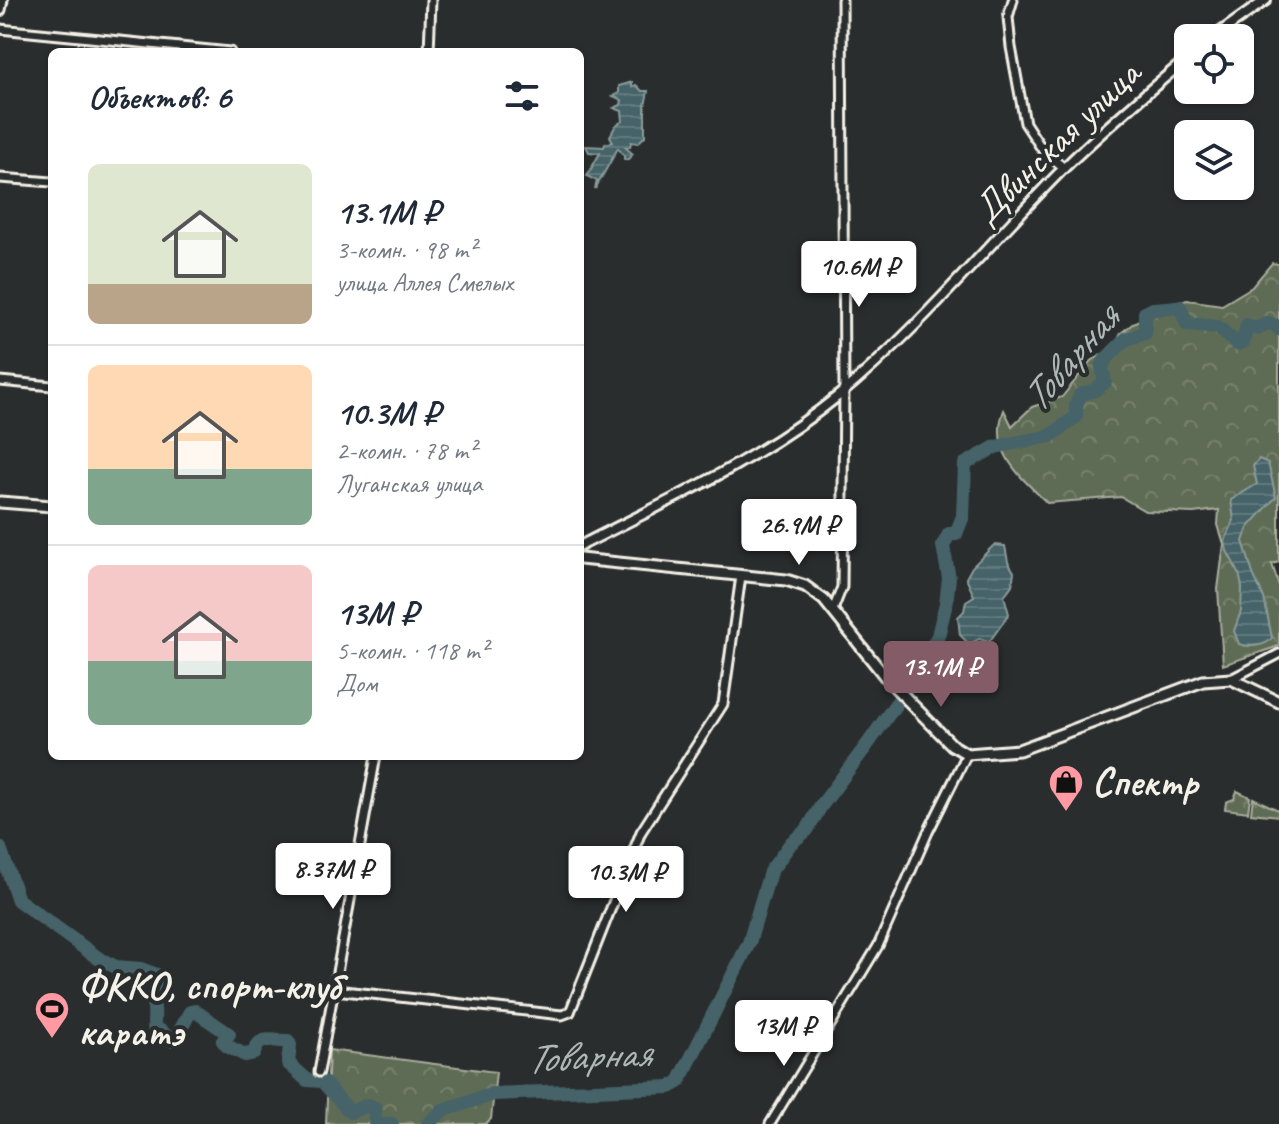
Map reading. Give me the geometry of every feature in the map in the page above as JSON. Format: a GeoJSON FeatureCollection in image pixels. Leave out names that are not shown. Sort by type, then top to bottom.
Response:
{"type":"FeatureCollection","features":[{"type":"Feature","properties":{"kind":"main road"},"geometry":{"type":"LineString","coordinates":[[0,10],[2,0]]}},
{"type":"Feature","properties":{"kind":"main road"},"geometry":{"type":"LineString","coordinates":[[0,502],[48,506]]}},
{"type":"Feature","properties":{"kind":"main road"},"geometry":{"type":"LineString","coordinates":[[584,559],[786,580],[805,586],[833,610],[858,644],[952,745],[967,754],[1019,750],[1195,683],[1231,679],[1279,702]]}},
{"type":"Feature","properties":{"kind":"street"},"geometry":{"type":"LineString","coordinates":[[429,48],[431,0]]}},
{"type":"Feature","properties":{"kind":"street"},"geometry":{"type":"LineString","coordinates":[[833,610],[842,587],[842,0]]}},
{"type":"Feature","properties":{"kind":"street"},"geometry":{"type":"LineString","coordinates":[[1013,0],[1008,17],[1025,123],[1042,149],[1064,168]]}},
{"type":"Feature","properties":{"kind":"street"},"geometry":{"type":"LineString","coordinates":[[1232,24],[1266,0]]}},
{"type":"Feature","properties":{"kind":"street"},"geometry":{"type":"LineString","coordinates":[[0,29],[190,48]]}},
{"type":"Feature","properties":{"kind":"street","name":"Двинская улица"},"geometry":{"type":"LineString","coordinates":[[584,544],[760,450],[844,390],[921,319],[1064,168],[1174,70]]}},
{"type":"Feature","properties":{"kind":"street"},"geometry":{"type":"LineString","coordinates":[[0,178],[48,182]]}},
{"type":"Feature","properties":{"kind":"street"},"geometry":{"type":"LineString","coordinates":[[0,381],[48,386]]}},
{"type":"Feature","properties":{"kind":"street"},"geometry":{"type":"LineString","coordinates":[[335,990],[562,1015],[570,1012],[641,832],[723,704],[741,576]]}},
{"type":"Feature","properties":{"kind":"street"},"geometry":{"type":"LineString","coordinates":[[1231,679],[1279,654]]}},
{"type":"Feature","properties":{"kind":"street"},"geometry":{"type":"LineString","coordinates":[[770,1124],[878,946],[928,832],[967,754]]}},
{"type":"Feature","properties":{"kind":"street"},"geometry":{"type":"LineString","coordinates":[[319,1072],[375,760]]}},
{"type":"Feature","properties":{"kind":"green space"},"geometry":{"type":"Polygon","coordinates":[[[1272,263],[1279,264],[1279,562],[1272,564],[1279,586],[1279,646],[1223,665],[1218,589],[1224,544],[1218,525],[1219,510],[1193,513],[1145,511],[1121,497],[1047,503],[1010,462],[1000,438],[1000,425],[1004,410],[1012,426],[1032,407],[1062,397],[1090,362],[1115,346],[1121,333],[1135,322],[1187,300],[1222,305],[1252,287],[1272,263]]]}},
{"type":"Feature","properties":{"kind":"green space"},"geometry":{"type":"Polygon","coordinates":[[[1237,791],[1250,797],[1248,812],[1225,809],[1226,802],[1234,799],[1237,791]]]}},
{"type":"Feature","properties":{"kind":"green space"},"geometry":{"type":"Polygon","coordinates":[[[1253,798],[1278,810],[1278,816],[1251,813],[1253,798]]]}},
{"type":"Feature","properties":{"kind":"green space"},"geometry":{"type":"Polygon","coordinates":[[[329,1050],[496,1072],[491,1119],[485,1124],[326,1124],[329,1050]]]}},
{"type":"Feature","properties":{"kind":"water"},"geometry":{"type":"Polygon","coordinates":[[[632,82],[632,87],[636,85],[642,91],[648,91],[645,136],[638,143],[631,142],[630,147],[625,147],[633,154],[627,160],[618,148],[595,189],[597,181],[587,176],[600,153],[589,152],[586,146],[604,147],[613,142],[610,136],[616,125],[623,121],[622,111],[614,108],[621,105],[622,100],[613,96],[619,93],[619,86],[632,82]]]}},
{"type":"Feature","properties":{"kind":"water"},"geometry":{"type":"Polygon","coordinates":[[[1259,459],[1268,463],[1276,497],[1248,528],[1243,541],[1264,598],[1272,638],[1262,644],[1248,646],[1239,644],[1234,631],[1241,611],[1242,587],[1225,541],[1234,520],[1231,500],[1257,484],[1253,466],[1259,459]]]}},
{"type":"Feature","properties":{"kind":"water"},"geometry":{"type":"Polygon","coordinates":[[[994,545],[1005,546],[1014,572],[1012,585],[1004,596],[1009,614],[989,642],[979,639],[969,644],[960,635],[958,617],[964,611],[966,601],[974,596],[966,578],[972,567],[994,545]]]}},
{"type":"Feature","properties":{"kind":"waterway","name":"Товарная"},"geometry":{"type":"LineString","coordinates":[[428,1124],[443,1110],[494,1094],[670,1087],[679,1082],[749,943],[770,872],[791,843],[807,830],[917,674],[938,636],[949,578],[943,546],[949,534],[956,534],[963,516],[965,464],[995,447],[1050,436],[1076,417],[1080,395],[1095,390],[1105,382],[1102,368],[1105,360],[1126,339],[1145,333],[1145,313],[1153,309],[1180,307],[1187,324],[1218,327],[1237,344],[1243,342],[1247,325],[1258,329],[1266,323],[1279,329]]}},
{"type":"Feature","properties":{"kind":"waterway","name":"Товарная"},"geometry":{"type":"LineString","coordinates":[[0,848],[18,900],[98,958],[116,967],[141,969],[160,976],[161,996],[152,1000],[155,1032],[161,1031],[171,1040],[176,1038],[190,1012],[195,1011],[229,1034],[223,1041],[245,1055],[254,1053],[263,1041],[288,1041],[288,1063],[307,1080],[322,1081],[350,1112],[368,1105],[375,1108],[375,1124]]}},
{"type":"Feature","properties":{"kind":"waterway","name":"Товарная"},"geometry":{"type":"LineString","coordinates":[[387,1124],[392,1124]]}},
{"type":"Feature","properties":{"kind":"place","name":"Спектр"},"geometry":{"type":"Point","coordinates":[1066,813]}},
{"type":"Feature","properties":{"kind":"place","name":"ФККО, спорт-клуб каратэ"},"geometry":{"type":"Point","coordinates":[52,1040]}}]}
